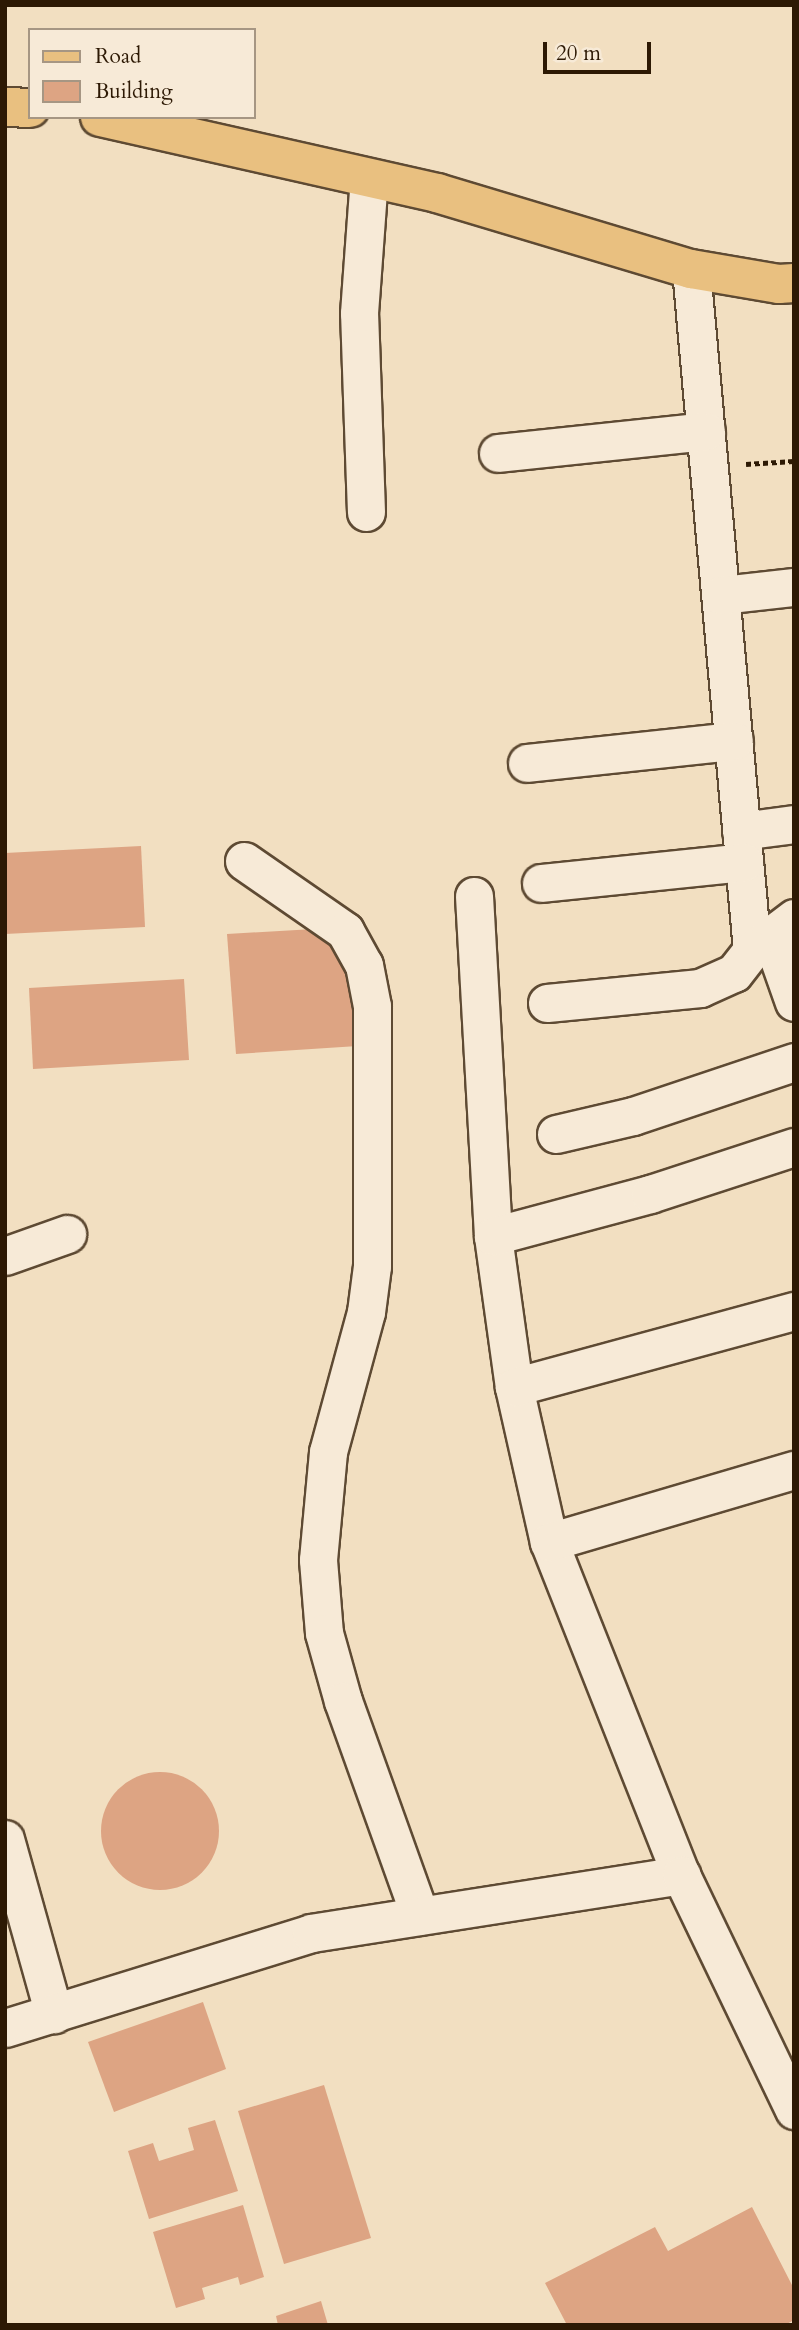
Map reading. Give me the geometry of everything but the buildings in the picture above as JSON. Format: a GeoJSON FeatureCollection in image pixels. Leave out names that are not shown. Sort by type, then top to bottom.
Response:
{"type":"FeatureCollection","features":[{"type":"Feature","properties":{"kind":"main road"},"geometry":{"type":"LineString","coordinates":[[5,107],[28,108]]}},
{"type":"Feature","properties":{"kind":"main road"},"geometry":{"type":"LineString","coordinates":[[109,119],[437,193],[691,269],[779,284],[794,282]]}},
{"type":"Feature","properties":{"kind":"street"},"geometry":{"type":"LineString","coordinates":[[366,512],[359,313],[369,178]]}},
{"type":"Feature","properties":{"kind":"street"},"geometry":{"type":"LineString","coordinates":[[691,269],[743,846],[794,1002]]}},
{"type":"Feature","properties":{"kind":"street"},"geometry":{"type":"LineString","coordinates":[[498,453],[706,431]]}},
{"type":"Feature","properties":{"kind":"street"},"geometry":{"type":"LineString","coordinates":[[720,595],[794,587]]}},
{"type":"Feature","properties":{"kind":"street"},"geometry":{"type":"LineString","coordinates":[[527,763],[734,741]]}},
{"type":"Feature","properties":{"kind":"street"},"geometry":{"type":"LineString","coordinates":[[541,883],[743,846],[794,824]]}},
{"type":"Feature","properties":{"kind":"street"},"geometry":{"type":"LineString","coordinates":[[244,861],[345,930],[364,965],[372,1006],[372,1266],[366,1312],[328,1452],[318,1560],[324,1633],[340,1690],[420,1916]]}},
{"type":"Feature","properties":{"kind":"street"},"geometry":{"type":"LineString","coordinates":[[474,896],[493,1236],[514,1387],[549,1542],[681,1875],[794,2110]]}},
{"type":"Feature","properties":{"kind":"street"},"geometry":{"type":"LineString","coordinates":[[547,1003],[700,988],[734,973],[772,934]]}},
{"type":"Feature","properties":{"kind":"street"},"geometry":{"type":"LineString","coordinates":[[556,1134],[633,1116],[794,1062]]}},
{"type":"Feature","properties":{"kind":"street"},"geometry":{"type":"LineString","coordinates":[[493,1236],[650,1194],[794,1147]]}},
{"type":"Feature","properties":{"kind":"street"},"geometry":{"type":"LineString","coordinates":[[5,1256],[67,1234]]}},
{"type":"Feature","properties":{"kind":"street"},"geometry":{"type":"LineString","coordinates":[[514,1387],[794,1311]]}},
{"type":"Feature","properties":{"kind":"street"},"geometry":{"type":"LineString","coordinates":[[549,1542],[794,1471]]}},
{"type":"Feature","properties":{"kind":"street"},"geometry":{"type":"LineString","coordinates":[[5,1839],[54,2014]]}},
{"type":"Feature","properties":{"kind":"street"},"geometry":{"type":"LineString","coordinates":[[5,2028],[311,1933],[681,1875]]}},
{"type":"Feature","properties":{"kind":"path"},"geometry":{"type":"LineString","coordinates":[[710,467],[794,461]]}}]}
